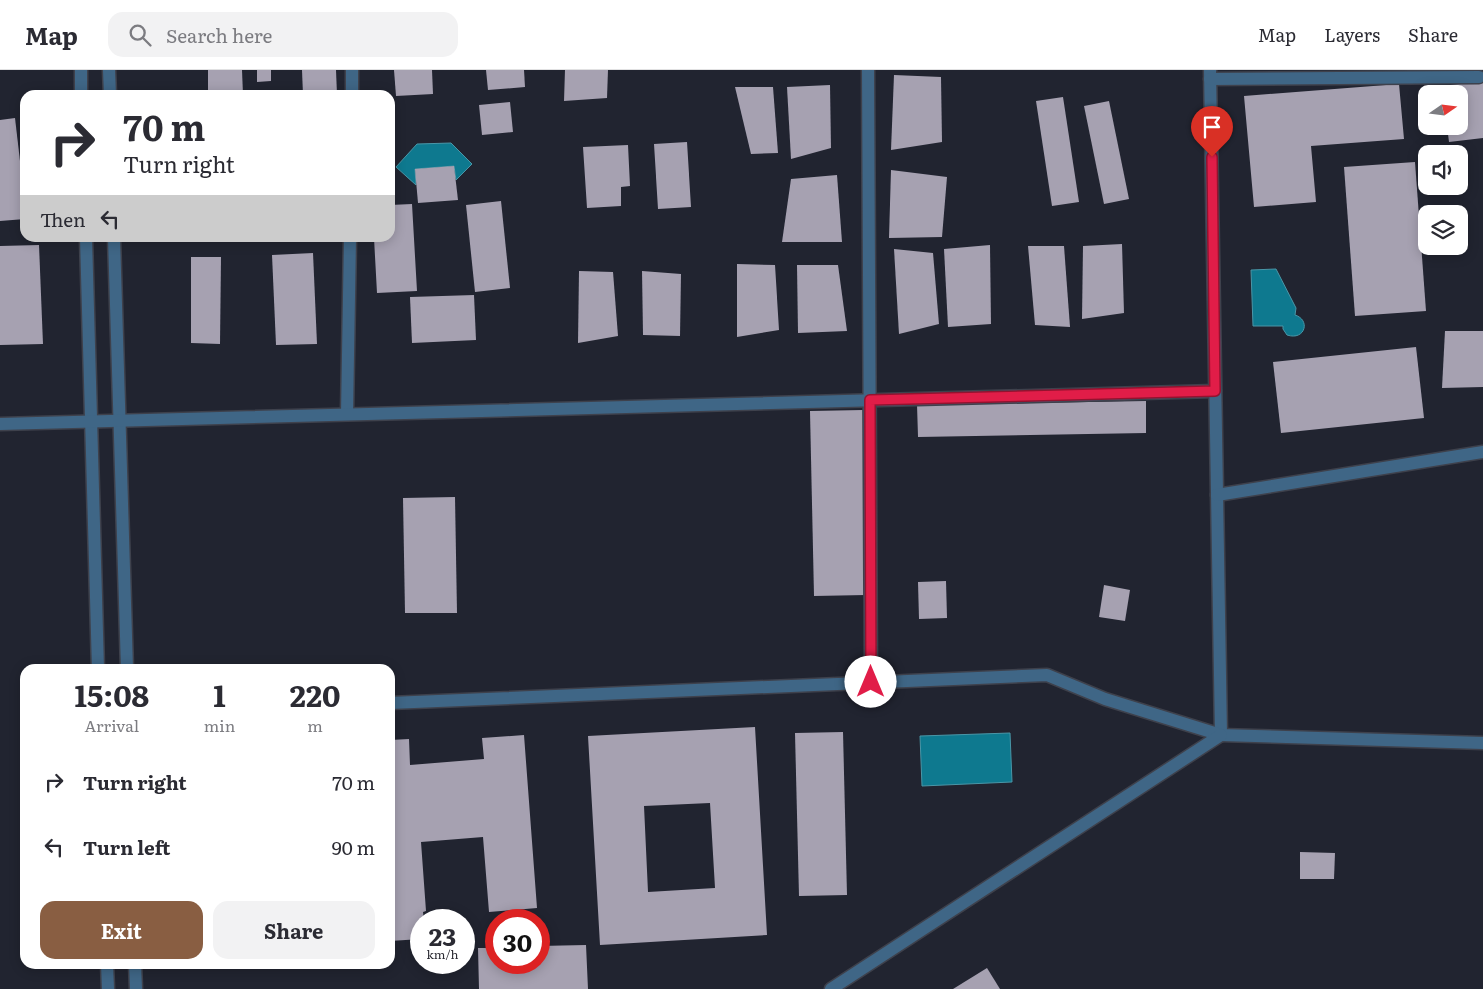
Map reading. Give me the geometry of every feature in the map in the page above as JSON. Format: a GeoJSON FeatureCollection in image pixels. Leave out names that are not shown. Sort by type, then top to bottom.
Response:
{"type":"FeatureCollection","features":[{"type":"Feature","properties":{"kind":"street"},"geometry":{"type":"LineString","coordinates":[[81,70],[81,90]]}},
{"type":"Feature","properties":{"kind":"street"},"geometry":{"type":"LineString","coordinates":[[109,70],[110,90]]}},
{"type":"Feature","properties":{"kind":"street"},"geometry":{"type":"LineString","coordinates":[[352,70],[352,90]]}},
{"type":"Feature","properties":{"kind":"street"},"geometry":{"type":"LineString","coordinates":[[868,70],[871,682]]}},
{"type":"Feature","properties":{"kind":"street"},"geometry":{"type":"LineString","coordinates":[[1221,735],[1210,74],[1479,77]]}},
{"type":"Feature","properties":{"kind":"street"},"geometry":{"type":"LineString","coordinates":[[86,242],[98,664]]}},
{"type":"Feature","properties":{"kind":"street"},"geometry":{"type":"LineString","coordinates":[[114,242],[126,664]]}},
{"type":"Feature","properties":{"kind":"street"},"geometry":{"type":"LineString","coordinates":[[347,414],[350,242]]}},
{"type":"Feature","properties":{"kind":"street"},"geometry":{"type":"LineString","coordinates":[[0,424],[1215,391]]}},
{"type":"Feature","properties":{"kind":"street"},"geometry":{"type":"LineString","coordinates":[[1217,495],[1483,452]]}},
{"type":"Feature","properties":{"kind":"street"},"geometry":{"type":"LineString","coordinates":[[395,703],[1048,675],[1105,699],[1221,735],[1483,742]]}},
{"type":"Feature","properties":{"kind":"street"},"geometry":{"type":"LineString","coordinates":[[831,989],[1221,735]]}},
{"type":"Feature","properties":{"kind":"street"},"geometry":{"type":"LineString","coordinates":[[107,969],[108,989]]}},
{"type":"Feature","properties":{"kind":"street"},"geometry":{"type":"LineString","coordinates":[[135,969],[136,989]]}},
{"type":"Feature","properties":{"kind":"water"},"geometry":{"type":"Polygon","coordinates":[[[451,143],[472,164],[456,180],[454,166],[415,169],[416,185],[396,167],[417,144],[451,143]]]}},
{"type":"Feature","properties":{"kind":"water"},"geometry":{"type":"Polygon","coordinates":[[[1276,269],[1296,308],[1295,315],[1303,321],[1304,329],[1298,335],[1287,335],[1283,326],[1253,326],[1251,270],[1276,269]]]}},
{"type":"Feature","properties":{"kind":"water"},"geometry":{"type":"Polygon","coordinates":[[[1010,733],[1012,782],[922,786],[920,736],[1010,733]]]}},
{"type":"Feature","properties":{"kind":"building"},"geometry":{"type":"Polygon","coordinates":[[[208,70],[242,70],[243,90],[208,90],[208,70]]]}},
{"type":"Feature","properties":{"kind":"building"},"geometry":{"type":"Polygon","coordinates":[[[257,70],[271,70],[271,81],[257,82],[257,70]]]}},
{"type":"Feature","properties":{"kind":"building"},"geometry":{"type":"Polygon","coordinates":[[[302,70],[336,70],[337,90],[303,90],[302,70]]]}},
{"type":"Feature","properties":{"kind":"building"},"geometry":{"type":"Polygon","coordinates":[[[394,70],[432,70],[433,94],[396,96],[394,70]]]}},
{"type":"Feature","properties":{"kind":"building"},"geometry":{"type":"Polygon","coordinates":[[[486,70],[524,70],[525,87],[488,90],[486,70]]]}},
{"type":"Feature","properties":{"kind":"building"},"geometry":{"type":"Polygon","coordinates":[[[565,70],[608,70],[607,98],[564,101],[565,70]]]}},
{"type":"Feature","properties":{"kind":"building"},"geometry":{"type":"Polygon","coordinates":[[[894,75],[941,77],[942,142],[891,150],[894,75]]]}},
{"type":"Feature","properties":{"kind":"building"},"geometry":{"type":"Polygon","coordinates":[[[1483,81],[1483,138],[1449,142],[1448,135],[1468,135],[1468,85],[1450,85],[1483,81]]]}},
{"type":"Feature","properties":{"kind":"building"},"geometry":{"type":"Polygon","coordinates":[[[1399,84],[1404,139],[1311,146],[1316,202],[1254,207],[1244,96],[1399,84]]]}},
{"type":"Feature","properties":{"kind":"building"},"geometry":{"type":"Polygon","coordinates":[[[830,85],[831,148],[791,159],[787,87],[830,85]]]}},
{"type":"Feature","properties":{"kind":"building"},"geometry":{"type":"Polygon","coordinates":[[[735,87],[773,87],[778,153],[751,154],[735,87]]]}},
{"type":"Feature","properties":{"kind":"building"},"geometry":{"type":"Polygon","coordinates":[[[1063,97],[1079,202],[1052,206],[1036,101],[1063,97]]]}},
{"type":"Feature","properties":{"kind":"building"},"geometry":{"type":"Polygon","coordinates":[[[1109,101],[1129,199],[1104,204],[1084,106],[1109,101]]]}},
{"type":"Feature","properties":{"kind":"building"},"geometry":{"type":"Polygon","coordinates":[[[510,102],[513,132],[482,135],[479,105],[510,102]]]}},
{"type":"Feature","properties":{"kind":"building"},"geometry":{"type":"Polygon","coordinates":[[[15,118],[20,161],[20,219],[0,221],[0,120],[15,118]]]}},
{"type":"Feature","properties":{"kind":"building"},"geometry":{"type":"Polygon","coordinates":[[[687,142],[691,207],[658,209],[654,144],[687,142]]]}},
{"type":"Feature","properties":{"kind":"building"},"geometry":{"type":"Polygon","coordinates":[[[628,145],[630,186],[621,187],[621,206],[587,208],[583,147],[628,145]]]}},
{"type":"Feature","properties":{"kind":"building"},"geometry":{"type":"Polygon","coordinates":[[[1415,162],[1418,205],[1418,255],[1422,255],[1426,311],[1355,316],[1344,167],[1415,162]]]}},
{"type":"Feature","properties":{"kind":"building"},"geometry":{"type":"Polygon","coordinates":[[[454,166],[458,200],[418,203],[415,169],[454,166]]]}},
{"type":"Feature","properties":{"kind":"building"},"geometry":{"type":"Polygon","coordinates":[[[891,170],[947,177],[942,237],[889,238],[891,170]]]}},
{"type":"Feature","properties":{"kind":"building"},"geometry":{"type":"Polygon","coordinates":[[[837,175],[842,242],[782,242],[791,179],[837,175]]]}},
{"type":"Feature","properties":{"kind":"building"},"geometry":{"type":"Polygon","coordinates":[[[501,201],[510,288],[475,292],[466,205],[501,201]]]}},
{"type":"Feature","properties":{"kind":"building"},"geometry":{"type":"Polygon","coordinates":[[[412,204],[417,291],[377,293],[374,242],[395,242],[395,205],[412,204]]]}},
{"type":"Feature","properties":{"kind":"building"},"geometry":{"type":"Polygon","coordinates":[[[1122,244],[1124,313],[1082,319],[1083,246],[1122,244]]]}},
{"type":"Feature","properties":{"kind":"building"},"geometry":{"type":"Polygon","coordinates":[[[39,245],[43,344],[0,345],[0,246],[39,245]]]}},
{"type":"Feature","properties":{"kind":"building"},"geometry":{"type":"Polygon","coordinates":[[[990,245],[991,324],[948,327],[944,249],[990,245]]]}},
{"type":"Feature","properties":{"kind":"building"},"geometry":{"type":"Polygon","coordinates":[[[1028,246],[1064,246],[1070,327],[1035,325],[1028,246]]]}},
{"type":"Feature","properties":{"kind":"building"},"geometry":{"type":"Polygon","coordinates":[[[894,249],[933,253],[939,324],[899,334],[894,249]]]}},
{"type":"Feature","properties":{"kind":"building"},"geometry":{"type":"Polygon","coordinates":[[[313,253],[317,344],[276,345],[272,255],[313,253]]]}},
{"type":"Feature","properties":{"kind":"building"},"geometry":{"type":"Polygon","coordinates":[[[191,257],[221,257],[220,344],[191,343],[191,257]]]}},
{"type":"Feature","properties":{"kind":"building"},"geometry":{"type":"Polygon","coordinates":[[[737,264],[775,265],[779,330],[737,337],[737,264]]]}},
{"type":"Feature","properties":{"kind":"building"},"geometry":{"type":"Polygon","coordinates":[[[797,265],[838,265],[847,331],[798,333],[797,265]]]}},
{"type":"Feature","properties":{"kind":"building"},"geometry":{"type":"Polygon","coordinates":[[[579,271],[613,272],[618,336],[578,343],[579,271]]]}},
{"type":"Feature","properties":{"kind":"building"},"geometry":{"type":"Polygon","coordinates":[[[642,271],[681,274],[680,336],[643,335],[642,271]]]}},
{"type":"Feature","properties":{"kind":"building"},"geometry":{"type":"Polygon","coordinates":[[[474,295],[476,340],[412,343],[410,297],[474,295]]]}},
{"type":"Feature","properties":{"kind":"building"},"geometry":{"type":"Polygon","coordinates":[[[1445,331],[1483,331],[1483,387],[1442,388],[1445,331]]]}},
{"type":"Feature","properties":{"kind":"building"},"geometry":{"type":"Polygon","coordinates":[[[1416,347],[1424,418],[1281,433],[1273,362],[1416,347]]]}},
{"type":"Feature","properties":{"kind":"building"},"geometry":{"type":"Polygon","coordinates":[[[1146,401],[1146,433],[918,437],[917,405],[1146,401]]]}},
{"type":"Feature","properties":{"kind":"building"},"geometry":{"type":"Polygon","coordinates":[[[863,410],[866,595],[814,596],[810,411],[863,410]]]}},
{"type":"Feature","properties":{"kind":"building"},"geometry":{"type":"Polygon","coordinates":[[[455,497],[457,613],[405,613],[403,498],[455,497]]]}},
{"type":"Feature","properties":{"kind":"building"},"geometry":{"type":"Polygon","coordinates":[[[946,581],[947,618],[919,619],[918,582],[946,581]]]}},
{"type":"Feature","properties":{"kind":"building"},"geometry":{"type":"Polygon","coordinates":[[[1104,585],[1130,590],[1125,621],[1099,617],[1104,585]]]}},
{"type":"Feature","properties":{"kind":"building"},"geometry":{"type":"Polygon","coordinates":[[[755,727],[767,935],[600,945],[588,736],[755,727]],[[710,803],[644,806],[648,892],[715,888],[710,803]]]}},
{"type":"Feature","properties":{"kind":"building"},"geometry":{"type":"Polygon","coordinates":[[[843,732],[847,895],[799,896],[795,733],[843,732]]]}},
{"type":"Feature","properties":{"kind":"building"},"geometry":{"type":"Polygon","coordinates":[[[524,735],[537,908],[489,909],[483,837],[421,842],[426,909],[410,909],[410,940],[395,941],[395,740],[409,739],[410,765],[484,759],[482,738],[524,735]]]}},
{"type":"Feature","properties":{"kind":"building"},"geometry":{"type":"Polygon","coordinates":[[[1300,852],[1335,853],[1334,879],[1300,879],[1300,852]]]}},
{"type":"Feature","properties":{"kind":"building"},"geometry":{"type":"Polygon","coordinates":[[[586,945],[588,989],[479,989],[478,948],[485,948],[485,974],[550,974],[550,946],[586,945]]]}},
{"type":"Feature","properties":{"kind":"building"},"geometry":{"type":"Polygon","coordinates":[[[987,968],[1000,989],[953,989],[987,968]]]}},
{"type":"Feature","properties":{"kind":"route"},"geometry":{"type":"LineString","coordinates":[[871,682],[870,400],[1215,391],[1212,157]]}}]}
